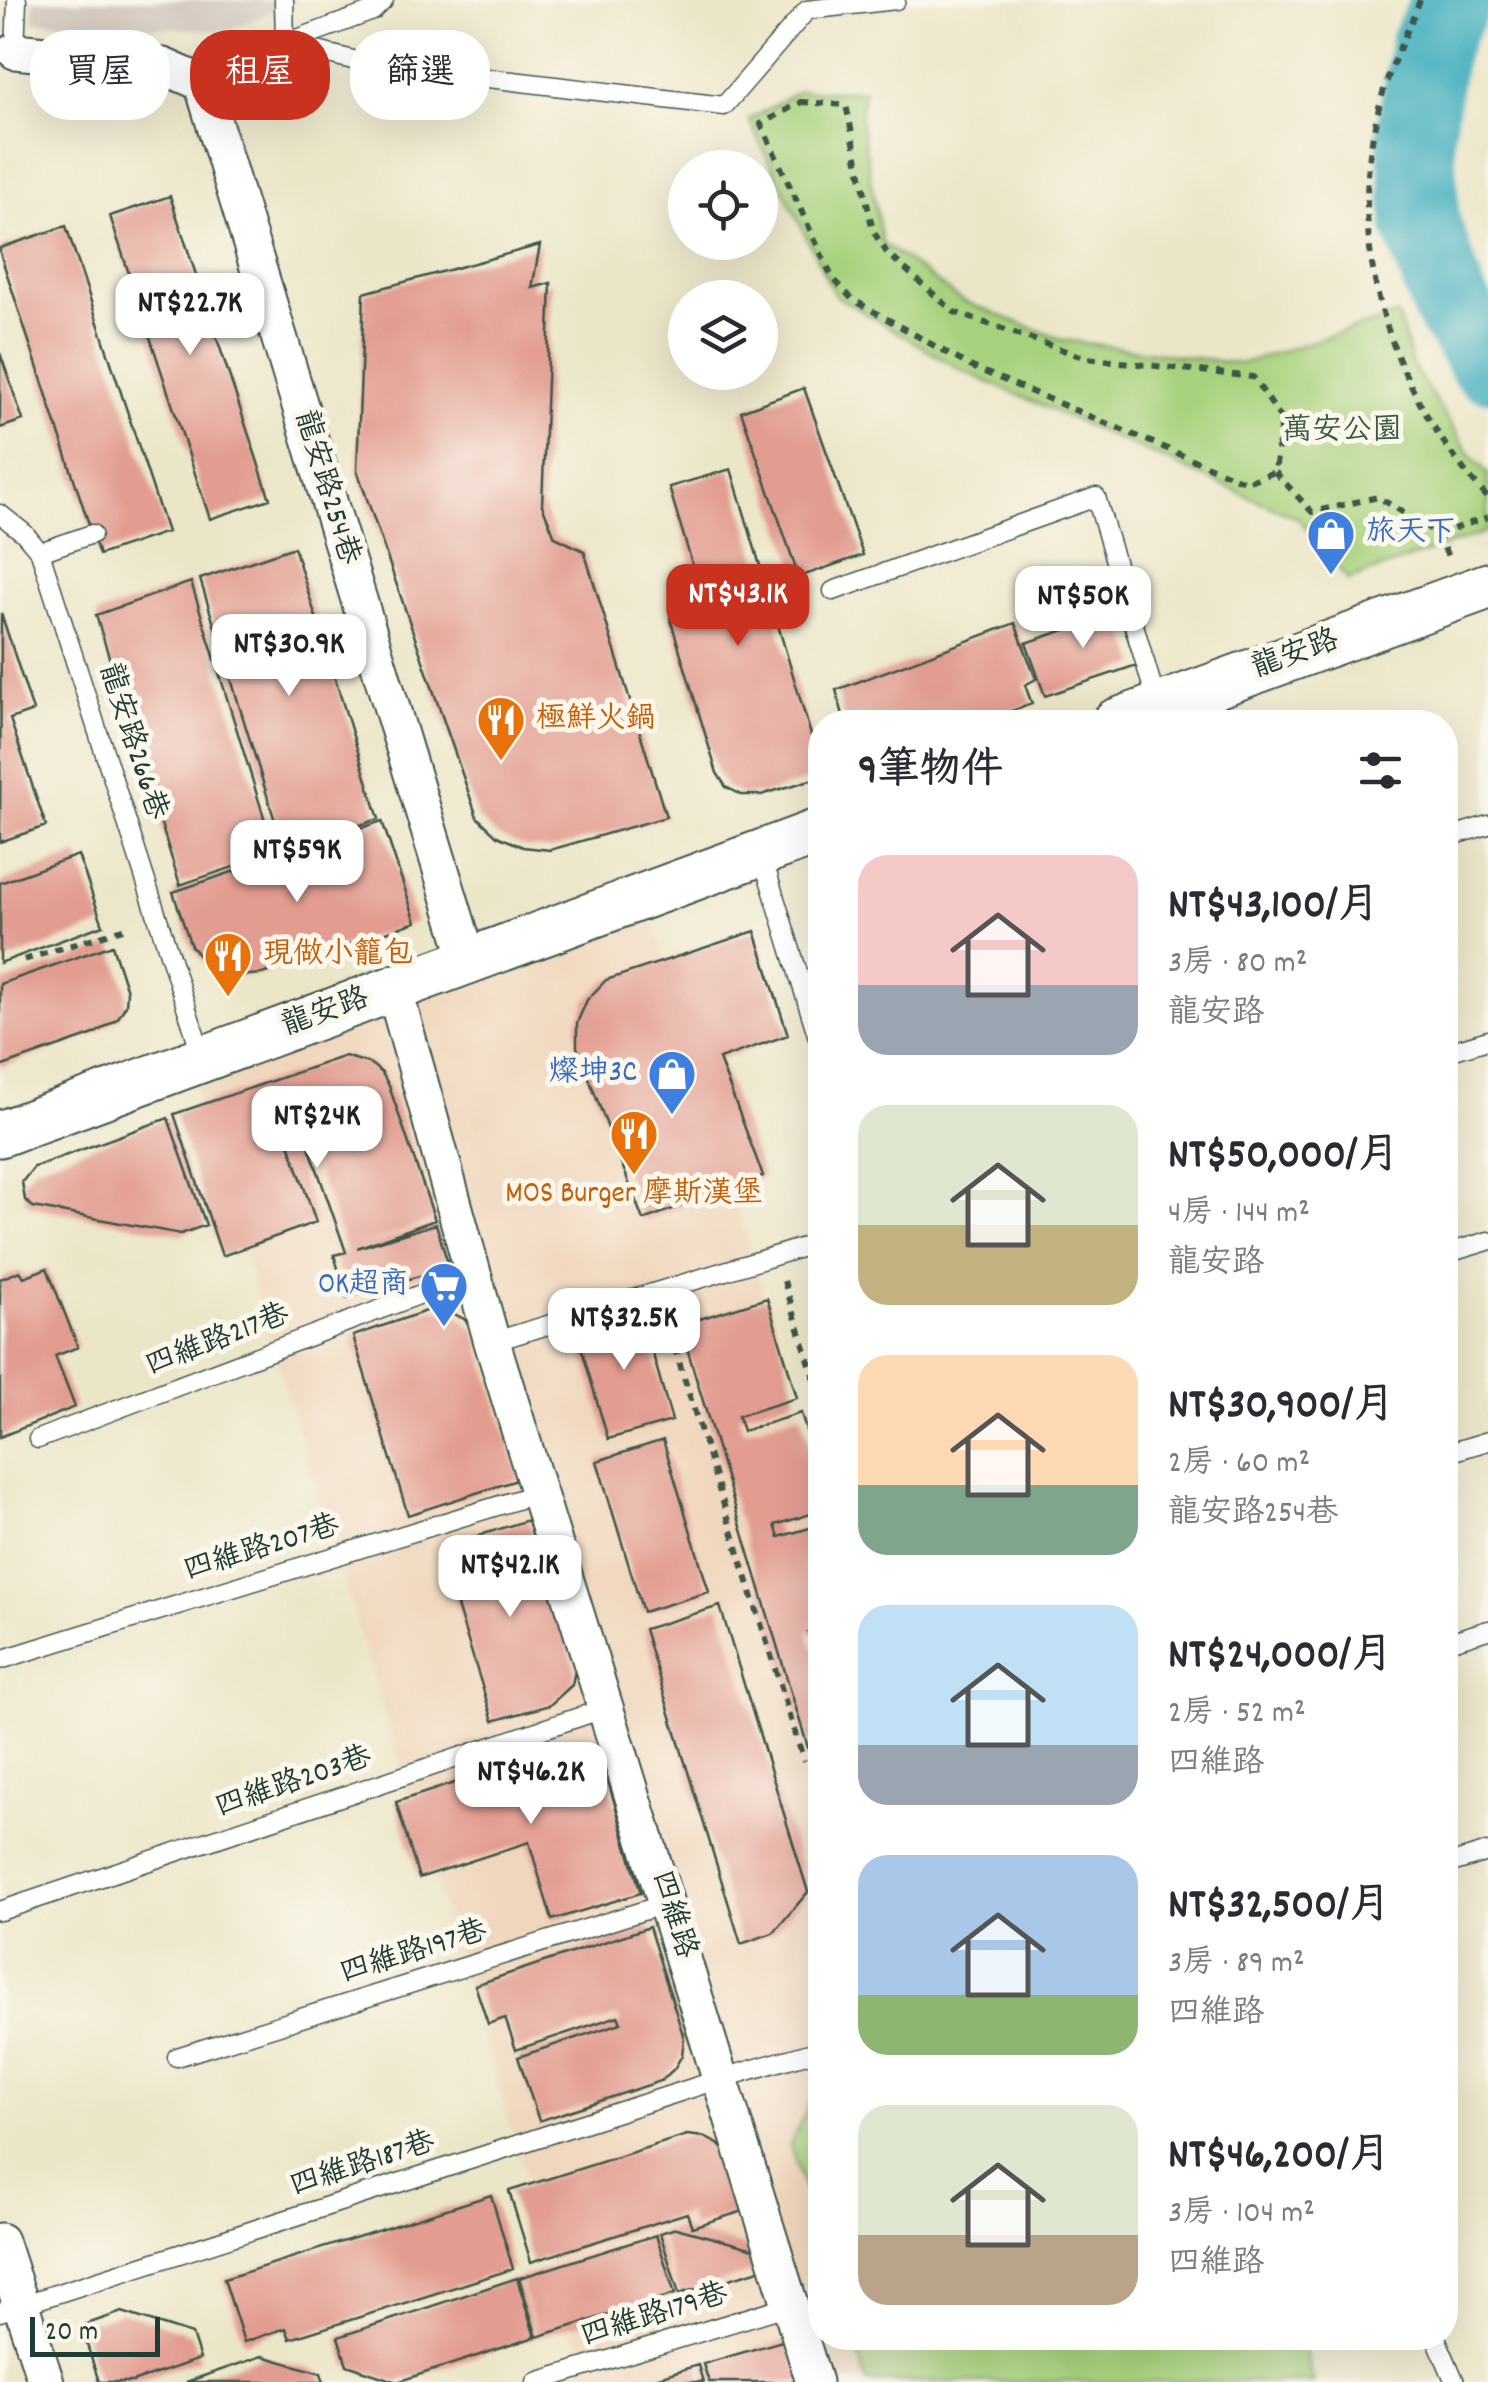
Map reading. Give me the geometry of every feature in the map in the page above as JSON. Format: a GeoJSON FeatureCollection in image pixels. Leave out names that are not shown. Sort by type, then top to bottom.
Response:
{"type":"FeatureCollection","features":[{"type":"Feature","properties":{"kind":"street"},"geometry":{"type":"LineString","coordinates":[[5,47],[163,66],[190,77]]}},
{"type":"Feature","properties":{"kind":"street","name":"龍安路254巷"},"geometry":{"type":"LineString","coordinates":[[214,120],[469,962]]}},
{"type":"Feature","properties":{"kind":"street","name":"龍安路"},"geometry":{"type":"LineString","coordinates":[[1149,710],[1488,586]]}},
{"type":"Feature","properties":{"kind":"street","name":"龍安路"},"geometry":{"type":"LineString","coordinates":[[0,1134],[808,835]]}},
{"type":"Feature","properties":{"kind":"street","name":"四維路"},"geometry":{"type":"LineString","coordinates":[[394,988],[492,1342],[814,2382]]}},
{"type":"Feature","properties":{"kind":"street"},"geometry":{"type":"LineString","coordinates":[[0,2241],[10,2309],[46,2382]]}},
{"type":"Feature","properties":{"kind":"lane"},"geometry":{"type":"LineString","coordinates":[[5,47],[17,0]]}},
{"type":"Feature","properties":{"kind":"lane"},"geometry":{"type":"LineString","coordinates":[[284,0],[285,30]]}},
{"type":"Feature","properties":{"kind":"lane"},"geometry":{"type":"LineString","coordinates":[[321,30],[373,11],[384,0]]}},
{"type":"Feature","properties":{"kind":"lane"},"geometry":{"type":"LineString","coordinates":[[330,54],[369,64],[724,106],[807,10],[896,0]]}},
{"type":"Feature","properties":{"kind":"lane"},"geometry":{"type":"LineString","coordinates":[[833,591],[1096,498],[1158,707]]}},
{"type":"Feature","properties":{"kind":"lane","name":"龍安路266巷"},"geometry":{"type":"LineString","coordinates":[[0,514],[40,552],[204,1059]]}},
{"type":"Feature","properties":{"kind":"lane"},"geometry":{"type":"LineString","coordinates":[[40,552],[92,534]]}},
{"type":"Feature","properties":{"kind":"lane"},"geometry":{"type":"LineString","coordinates":[[1458,834],[1488,824]]}},
{"type":"Feature","properties":{"kind":"lane"},"geometry":{"type":"LineString","coordinates":[[761,853],[808,1001]]}},
{"type":"Feature","properties":{"kind":"lane"},"geometry":{"type":"LineString","coordinates":[[1458,1049],[1488,1040]]}},
{"type":"Feature","properties":{"kind":"lane"},"geometry":{"type":"LineString","coordinates":[[1458,1250],[1488,1241]]}},
{"type":"Feature","properties":{"kind":"lane"},"geometry":{"type":"LineString","coordinates":[[492,1342],[808,1246]]}},
{"type":"Feature","properties":{"kind":"lane","name":"四維路217巷"},"geometry":{"type":"LineString","coordinates":[[38,1439],[474,1274]]}},
{"type":"Feature","properties":{"kind":"lane"},"geometry":{"type":"LineString","coordinates":[[1458,1450],[1488,1442]]}},
{"type":"Feature","properties":{"kind":"lane","name":"四維路207巷"},"geometry":{"type":"LineString","coordinates":[[0,1660],[539,1493]]}},
{"type":"Feature","properties":{"kind":"lane"},"geometry":{"type":"LineString","coordinates":[[1458,1639],[1488,1630]]}},
{"type":"Feature","properties":{"kind":"lane","name":"四維路203巷"},"geometry":{"type":"LineString","coordinates":[[0,1912],[606,1708]]}},
{"type":"Feature","properties":{"kind":"lane"},"geometry":{"type":"LineString","coordinates":[[1458,1861],[1488,1852]]}},
{"type":"Feature","properties":{"kind":"lane","name":"四維路197巷"},"geometry":{"type":"LineString","coordinates":[[178,2057],[668,1903]]}},
{"type":"Feature","properties":{"kind":"lane","name":"四維路187巷"},"geometry":{"type":"LineString","coordinates":[[10,2309],[808,2053]]}},
{"type":"Feature","properties":{"kind":"lane","name":"四維路179巷"},"geometry":{"type":"LineString","coordinates":[[536,2382],[790,2305]]}},
{"type":"Feature","properties":{"kind":"lane"},"geometry":{"type":"LineString","coordinates":[[1441,2350],[1455,2382]]}},
{"type":"Feature","properties":{"kind":"path"},"geometry":{"type":"LineString","coordinates":[[1420,0],[1380,101],[1365,200],[1373,282],[1399,363],[1460,468],[1488,498]]}},
{"type":"Feature","properties":{"kind":"path"},"geometry":{"type":"LineString","coordinates":[[801,102],[846,105],[874,230],[887,252],[954,312],[1086,358],[1253,378],[1282,420],[1275,472],[1246,482],[970,366],[852,299],[832,278],[761,124],[801,102]]}},
{"type":"Feature","properties":{"kind":"path"},"geometry":{"type":"LineString","coordinates":[[1275,472],[1312,512],[1378,498],[1438,534],[1449,558]]}},
{"type":"Feature","properties":{"kind":"path"},"geometry":{"type":"LineString","coordinates":[[1438,534],[1488,518]]}},
{"type":"Feature","properties":{"kind":"path"},"geometry":{"type":"LineString","coordinates":[[24,960],[159,917]]}},
{"type":"Feature","properties":{"kind":"path"},"geometry":{"type":"LineString","coordinates":[[776,1256],[808,1358]]}},
{"type":"Feature","properties":{"kind":"path"},"geometry":{"type":"LineString","coordinates":[[658,1292],[804,1761]]}},
{"type":"Feature","properties":{"kind":"shaded area"},"geometry":{"type":"Polygon","coordinates":[[[34,0],[299,0],[229,30],[32,21],[34,0]]]}},
{"type":"Feature","properties":{"kind":"shaded area"},"geometry":{"type":"Polygon","coordinates":[[[650,910],[808,1447],[808,2350],[1074,2350],[1083,2382],[588,2382],[191,1079],[650,910]]]}},
{"type":"Feature","properties":{"kind":"green space","name":"萬安公園"},"geometry":{"type":"Polygon","coordinates":[[[799,91],[864,91],[860,118],[882,243],[962,301],[1063,340],[1240,364],[1398,315],[1412,365],[1470,454],[1488,474],[1488,531],[1348,580],[1298,518],[963,371],[835,295],[778,179],[778,150],[764,150],[749,120],[799,91]]]}},
{"type":"Feature","properties":{"kind":"green space"},"geometry":{"type":"Polygon","coordinates":[[[808,2107],[808,2200],[790,2145],[808,2107]]]}},
{"type":"Feature","properties":{"kind":"green space"},"geometry":{"type":"Polygon","coordinates":[[[857,2350],[1304,2350],[1314,2382],[867,2382],[857,2350]]]}},
{"type":"Feature","properties":{"kind":"building"},"geometry":{"type":"Polygon","coordinates":[[[170,196],[270,499],[210,519],[110,216],[170,196]]]}},
{"type":"Feature","properties":{"kind":"building"},"geometry":{"type":"Polygon","coordinates":[[[66,226],[167,532],[99,555],[0,253],[0,248],[66,226]]]}},
{"type":"Feature","properties":{"kind":"building"},"geometry":{"type":"Polygon","coordinates":[[[540,245],[532,288],[551,283],[542,505],[555,537],[584,551],[666,817],[550,850],[523,847],[497,836],[477,817],[357,470],[364,293],[540,245]]]}},
{"type":"Feature","properties":{"kind":"building"},"geometry":{"type":"Polygon","coordinates":[[[0,353],[23,420],[0,428],[0,353]]]}},
{"type":"Feature","properties":{"kind":"building"},"geometry":{"type":"Polygon","coordinates":[[[804,388],[863,555],[799,577],[741,411],[804,388]]]}},
{"type":"Feature","properties":{"kind":"building"},"geometry":{"type":"Polygon","coordinates":[[[731,469],[808,725],[808,781],[761,795],[742,795],[726,787],[717,773],[670,618],[705,607],[669,487],[731,469]]]}},
{"type":"Feature","properties":{"kind":"building"},"geometry":{"type":"Polygon","coordinates":[[[294,547],[379,819],[284,850],[200,579],[294,547]]]}},
{"type":"Feature","properties":{"kind":"building"},"geometry":{"type":"Polygon","coordinates":[[[191,582],[275,853],[180,885],[96,615],[191,582]]]}},
{"type":"Feature","properties":{"kind":"building"},"geometry":{"type":"Polygon","coordinates":[[[1115,600],[1137,665],[1045,696],[1026,643],[1086,623],[1087,612],[1115,600]]]}},
{"type":"Feature","properties":{"kind":"building"},"geometry":{"type":"Polygon","coordinates":[[[1,613],[33,711],[10,719],[46,826],[0,842],[1,613]]]}},
{"type":"Feature","properties":{"kind":"building"},"geometry":{"type":"Polygon","coordinates":[[[1015,623],[1036,679],[1025,685],[1032,704],[1014,710],[842,710],[836,690],[1015,623]]]}},
{"type":"Feature","properties":{"kind":"building"},"geometry":{"type":"Polygon","coordinates":[[[382,821],[416,922],[262,974],[237,976],[218,972],[191,946],[173,892],[382,821]]]}},
{"type":"Feature","properties":{"kind":"building"},"geometry":{"type":"Polygon","coordinates":[[[78,855],[103,925],[0,963],[0,883],[78,855]]]}},
{"type":"Feature","properties":{"kind":"building","name":"燦坤3C"},"geometry":{"type":"Polygon","coordinates":[[[755,931],[788,1035],[719,1059],[763,1176],[643,1220],[577,1047],[577,1023],[587,1000],[606,980],[755,931]]]}},
{"type":"Feature","properties":{"kind":"building"},"geometry":{"type":"Polygon","coordinates":[[[112,945],[127,991],[126,1005],[118,1018],[94,1034],[0,1067],[0,984],[112,945]]]}},
{"type":"Feature","properties":{"kind":"building"},"geometry":{"type":"Polygon","coordinates":[[[345,1056],[371,1064],[382,1073],[435,1220],[357,1248],[436,1224],[449,1267],[347,1298],[334,1255],[346,1252],[303,1129],[286,1135],[316,1222],[222,1256],[174,1114],[345,1056]]]}},
{"type":"Feature","properties":{"kind":"building"},"geometry":{"type":"Polygon","coordinates":[[[168,1118],[206,1225],[181,1234],[33,1207],[25,1200],[22,1182],[34,1167],[168,1118]]]}},
{"type":"Feature","properties":{"kind":"building"},"geometry":{"type":"Polygon","coordinates":[[[47,1268],[78,1347],[55,1356],[75,1407],[0,1437],[0,1279],[20,1271],[24,1277],[47,1268]]]}},
{"type":"Feature","properties":{"kind":"building"},"geometry":{"type":"Polygon","coordinates":[[[767,1298],[797,1398],[738,1416],[743,1431],[801,1413],[808,1437],[808,1515],[775,1525],[779,1537],[808,1529],[808,1748],[680,1325],[767,1298]]]}},
{"type":"Feature","properties":{"kind":"building"},"geometry":{"type":"Polygon","coordinates":[[[639,1306],[672,1421],[608,1439],[575,1326],[639,1306]]]}},
{"type":"Feature","properties":{"kind":"building"},"geometry":{"type":"Polygon","coordinates":[[[432,1309],[464,1319],[475,1331],[520,1479],[408,1515],[353,1336],[432,1309]]]}},
{"type":"Feature","properties":{"kind":"building"},"geometry":{"type":"Polygon","coordinates":[[[663,1440],[709,1592],[643,1612],[597,1461],[663,1440]]]}},
{"type":"Feature","properties":{"kind":"building"},"geometry":{"type":"Polygon","coordinates":[[[528,1520],[575,1670],[572,1685],[550,1705],[493,1721],[439,1548],[528,1520]]]}},
{"type":"Feature","properties":{"kind":"building"},"geometry":{"type":"Polygon","coordinates":[[[720,1606],[808,1892],[773,1933],[741,1944],[644,1629],[720,1606]]]}},
{"type":"Feature","properties":{"kind":"building"},"geometry":{"type":"Polygon","coordinates":[[[577,1747],[592,1753],[603,1764],[641,1893],[552,1920],[529,1842],[419,1878],[396,1802],[562,1748],[577,1747]]]}},
{"type":"Feature","properties":{"kind":"building"},"geometry":{"type":"Polygon","coordinates":[[[649,1927],[684,2038],[682,2055],[661,2081],[539,2121],[518,2057],[621,2023],[618,2016],[516,2050],[505,2018],[488,2024],[475,1985],[649,1927]]]}},
{"type":"Feature","properties":{"kind":"building"},"geometry":{"type":"Polygon","coordinates":[[[687,2135],[718,2144],[730,2157],[747,2210],[692,2227],[687,2213],[531,2262],[509,2191],[687,2135]]]}},
{"type":"Feature","properties":{"kind":"building"},"geometry":{"type":"Polygon","coordinates":[[[491,2195],[513,2269],[290,2339],[286,2328],[244,2342],[224,2279],[491,2195]]]}},
{"type":"Feature","properties":{"kind":"building"},"geometry":{"type":"Polygon","coordinates":[[[676,2228],[758,2250],[763,2269],[679,2294],[660,2233],[676,2228]]]}},
{"type":"Feature","properties":{"kind":"building"},"geometry":{"type":"Polygon","coordinates":[[[656,2235],[675,2294],[537,2337],[519,2278],[656,2235]]]}},
{"type":"Feature","properties":{"kind":"building"},"geometry":{"type":"Polygon","coordinates":[[[517,2278],[535,2337],[397,2382],[347,2365],[338,2337],[517,2278]]]}},
{"type":"Feature","properties":{"kind":"building"},"geometry":{"type":"Polygon","coordinates":[[[122,2312],[192,2334],[200,2359],[132,2382],[99,2382],[81,2326],[122,2312]]]}},
{"type":"Feature","properties":{"kind":"building"},"geometry":{"type":"Polygon","coordinates":[[[789,2339],[802,2382],[709,2382],[703,2364],[789,2339]]]}},
{"type":"Feature","properties":{"kind":"building"},"geometry":{"type":"Polygon","coordinates":[[[262,2356],[321,2373],[324,2382],[186,2382],[262,2356]]]}},
{"type":"Feature","properties":{"kind":"building"},"geometry":{"type":"Polygon","coordinates":[[[698,2365],[703,2382],[645,2382],[645,2381],[698,2365]]]}},
{"type":"Feature","properties":{"kind":"waterway"},"geometry":{"type":"LineString","coordinates":[[1452,0],[1429,45],[1415,134],[1421,222],[1449,302],[1488,363]]}},
{"type":"Feature","properties":{"kind":"place","name":"旅天下"},"geometry":{"type":"Point","coordinates":[1331,576]}},
{"type":"Feature","properties":{"kind":"place","name":"極鮮火鍋"},"geometry":{"type":"Point","coordinates":[501,762]}},
{"type":"Feature","properties":{"kind":"place","name":"現做小籠包"},"geometry":{"type":"Point","coordinates":[228,998]}},
{"type":"Feature","properties":{"kind":"place","name":"燦坤3C"},"geometry":{"type":"Point","coordinates":[672,1116]}},
{"type":"Feature","properties":{"kind":"place","name":"MOS Burger 摩斯漢堡"},"geometry":{"type":"Point","coordinates":[634,1176]}},
{"type":"Feature","properties":{"kind":"place","name":"OK超商"},"geometry":{"type":"Point","coordinates":[444,1328]}}]}
